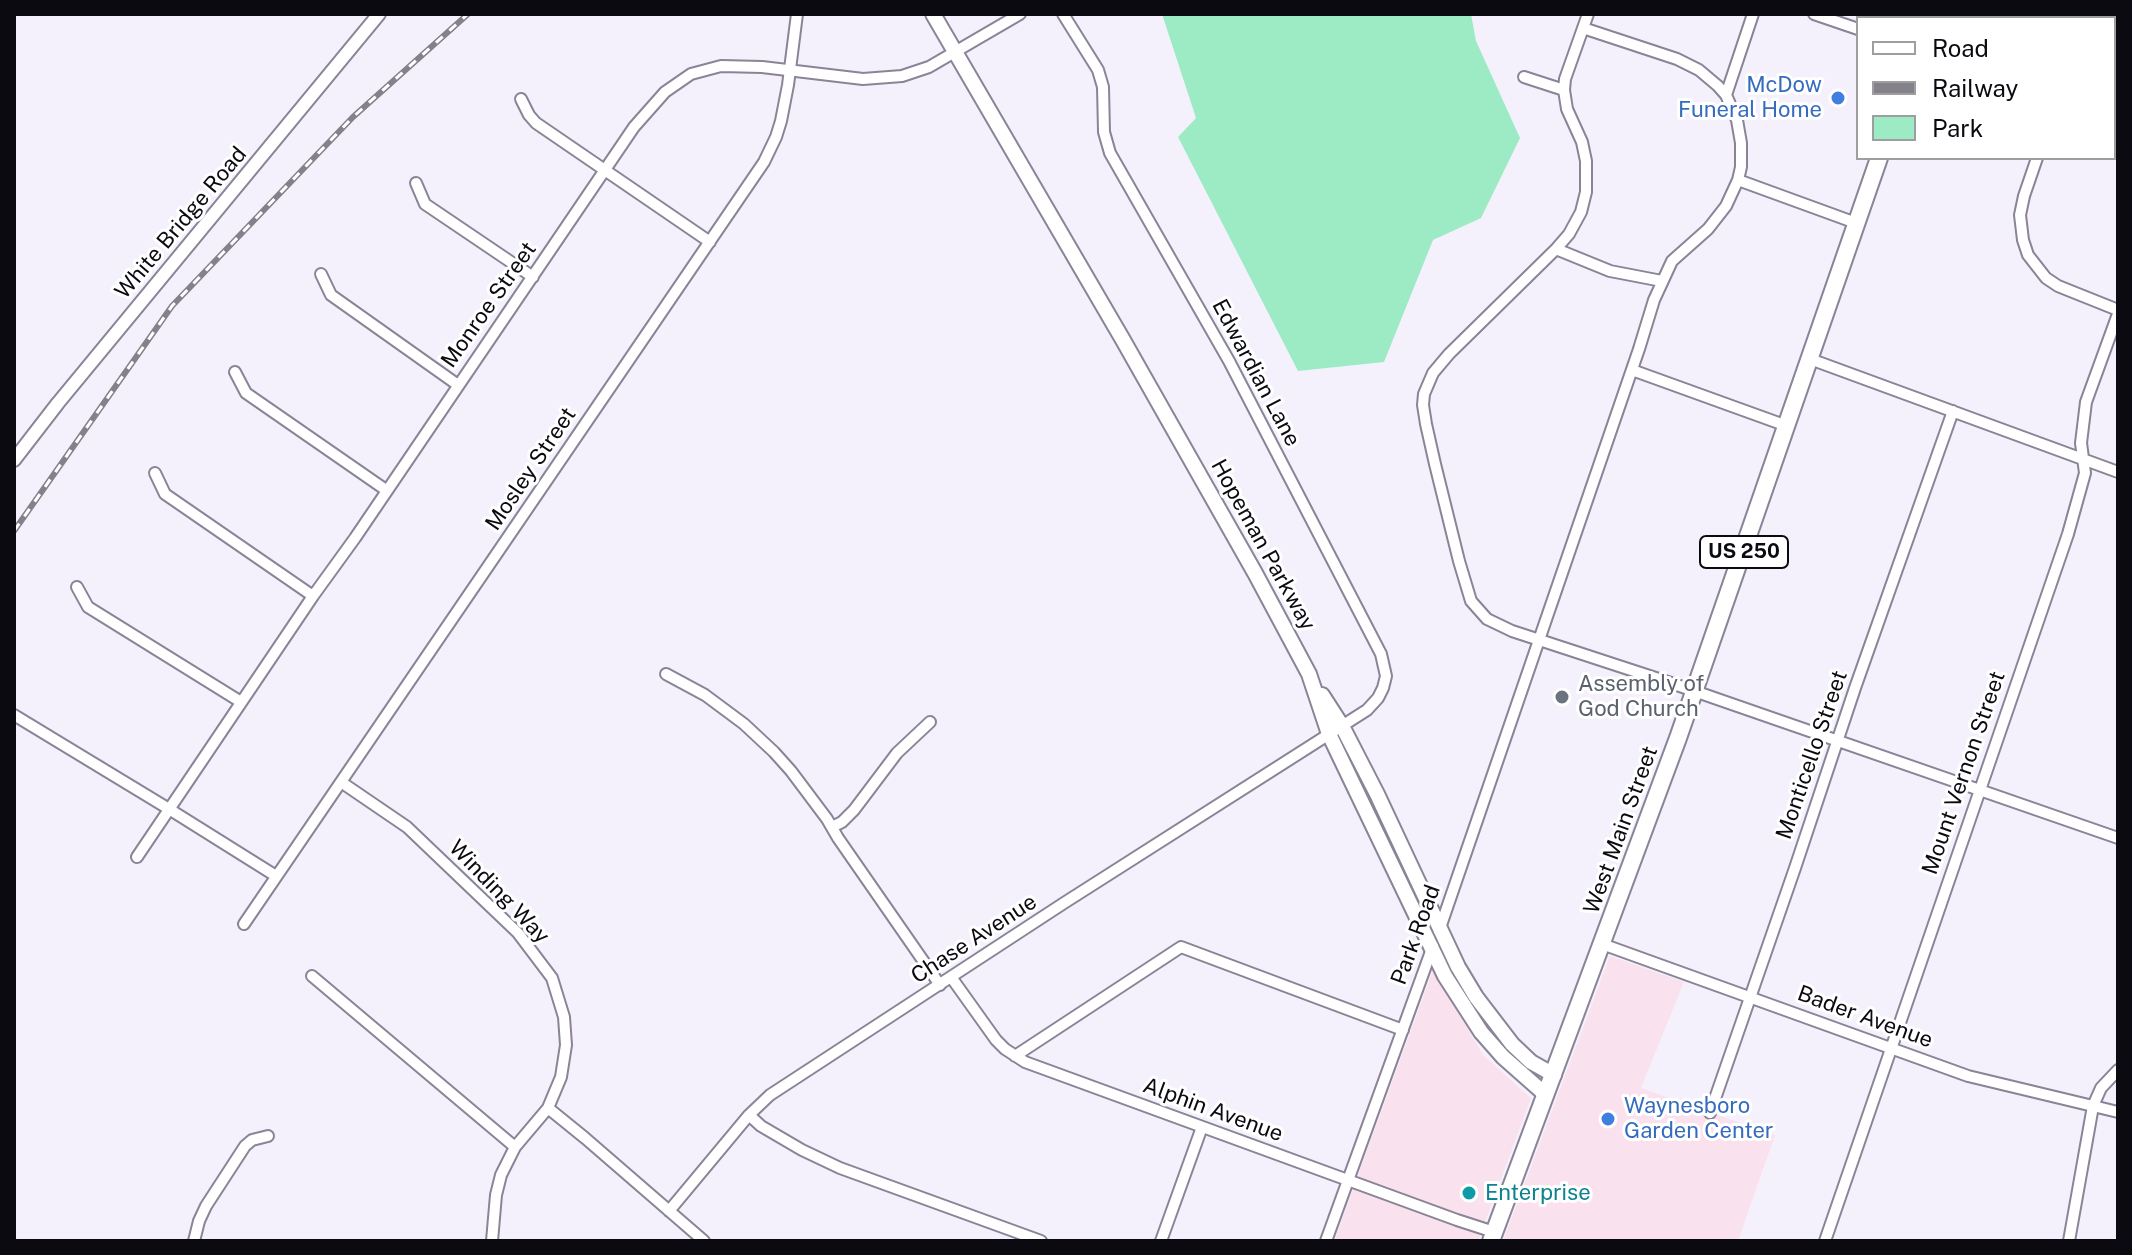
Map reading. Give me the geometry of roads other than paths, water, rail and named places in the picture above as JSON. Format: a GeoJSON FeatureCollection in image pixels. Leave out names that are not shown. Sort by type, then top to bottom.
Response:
{"type":"FeatureCollection","features":[{"type":"Feature","properties":{"kind":"main road","name":"Hopeman Parkway"},"geometry":{"type":"LineString","coordinates":[[933,14],[1255,573],[1335,730]]}},
{"type":"Feature","properties":{"kind":"main road","name":"West Main Street"},"geometry":{"type":"LineString","coordinates":[[1492,1236],[1694,693],[1878,160]]}},
{"type":"Feature","properties":{"kind":"main road"},"geometry":{"type":"LineString","coordinates":[[1335,730],[1377,794],[1458,967],[1512,1044],[1531,1062],[1554,1075]]}},
{"type":"Feature","properties":{"kind":"main road"},"geometry":{"type":"LineString","coordinates":[[1335,730],[1445,976],[1481,1032],[1503,1057],[1546,1095]]}},
{"type":"Feature","properties":{"kind":"street","name":"White Bridge Road"},"geometry":{"type":"LineString","coordinates":[[14,460],[379,14]]}},
{"type":"Feature","properties":{"kind":"street","name":"Mosley Street"},"geometry":{"type":"LineString","coordinates":[[244,924],[771,150],[781,121],[797,14]]}},
{"type":"Feature","properties":{"kind":"street","name":"Monroe Street"},"geometry":{"type":"LineString","coordinates":[[137,857],[606,170],[646,113],[665,92],[681,79],[721,66],[762,67],[863,79],[889,78],[915,72],[1020,14]]}},
{"type":"Feature","properties":{"kind":"street","name":"Edwardian Lane"},"geometry":{"type":"LineString","coordinates":[[1063,14],[1098,70],[1103,95],[1104,132],[1110,153],[1229,361],[1381,654],[1386,676],[1378,698],[1367,710],[1335,730]]}},
{"type":"Feature","properties":{"kind":"street"},"geometry":{"type":"LineString","coordinates":[[1588,14],[1564,90],[1567,109],[1584,152],[1587,182],[1584,202],[1576,222],[1556,249],[1449,354],[1433,373],[1424,394],[1429,437],[1471,601],[1487,619],[1512,631],[2118,838]]}},
{"type":"Feature","properties":{"kind":"street"},"geometry":{"type":"LineString","coordinates":[[1726,95],[1753,14]]}},
{"type":"Feature","properties":{"kind":"street"},"geometry":{"type":"LineString","coordinates":[[1814,14],[1856,28]]}},
{"type":"Feature","properties":{"kind":"street"},"geometry":{"type":"LineString","coordinates":[[1583,28],[1688,64],[1709,78],[1726,95],[1737,120],[1741,143],[1738,180],[1856,223]]}},
{"type":"Feature","properties":{"kind":"street"},"geometry":{"type":"LineString","coordinates":[[1524,77],[1564,90]]}},
{"type":"Feature","properties":{"kind":"street"},"geometry":{"type":"LineString","coordinates":[[521,99],[536,123],[710,242]]}},
{"type":"Feature","properties":{"kind":"street"},"geometry":{"type":"LineString","coordinates":[[2036,160],[2020,215],[2028,255],[2046,278],[2058,286],[2118,312]]}},
{"type":"Feature","properties":{"kind":"street","name":"Park Road"},"geometry":{"type":"LineString","coordinates":[[1326,1241],[1440,929],[1662,281],[1672,261],[1717,218],[1738,180]]}},
{"type":"Feature","properties":{"kind":"street"},"geometry":{"type":"LineString","coordinates":[[416,183],[425,204],[533,277]]}},
{"type":"Feature","properties":{"kind":"street"},"geometry":{"type":"LineString","coordinates":[[1556,249],[1610,271],[1662,281]]}},
{"type":"Feature","properties":{"kind":"street"},"geometry":{"type":"LineString","coordinates":[[321,274],[331,295],[458,385]]}},
{"type":"Feature","properties":{"kind":"street","name":"Mount Vernon Street"},"geometry":{"type":"LineString","coordinates":[[1825,1241],[2075,512],[2085,473],[2082,433],[2086,402],[2118,312]]}},
{"type":"Feature","properties":{"kind":"street"},"geometry":{"type":"LineString","coordinates":[[1810,359],[2118,472]]}},
{"type":"Feature","properties":{"kind":"street"},"geometry":{"type":"LineString","coordinates":[[1632,370],[1787,426]]}},
{"type":"Feature","properties":{"kind":"street"},"geometry":{"type":"LineString","coordinates":[[235,372],[246,393],[386,490]]}},
{"type":"Feature","properties":{"kind":"street","name":"Monticello Street"},"geometry":{"type":"LineString","coordinates":[[1710,1113],[1953,411]]}},
{"type":"Feature","properties":{"kind":"street"},"geometry":{"type":"LineString","coordinates":[[155,473],[165,494],[313,596]]}},
{"type":"Feature","properties":{"kind":"street"},"geometry":{"type":"LineString","coordinates":[[77,587],[88,607],[241,702]]}},
{"type":"Feature","properties":{"kind":"street"},"geometry":{"type":"LineString","coordinates":[[666,674],[705,695],[759,737],[791,771],[940,985]]}},
{"type":"Feature","properties":{"kind":"street"},"geometry":{"type":"LineString","coordinates":[[14,715],[276,876]]}},
{"type":"Feature","properties":{"kind":"street"},"geometry":{"type":"LineString","coordinates":[[832,827],[854,810],[897,753],[930,722]]}},
{"type":"Feature","properties":{"kind":"street","name":"Chase Avenue"},"geometry":{"type":"LineString","coordinates":[[669,1211],[749,1115],[770,1095],[1335,730]]}},
{"type":"Feature","properties":{"kind":"street","name":"Winding Way"},"geometry":{"type":"LineString","coordinates":[[341,782],[407,827],[518,933],[552,978],[564,1017],[566,1045],[561,1077],[548,1108],[515,1147],[501,1175],[492,1241]]}},
{"type":"Feature","properties":{"kind":"street","name":"Bader Avenue"},"geometry":{"type":"LineString","coordinates":[[1602,944],[1968,1076],[2118,1112]]}},
{"type":"Feature","properties":{"kind":"street"},"geometry":{"type":"LineString","coordinates":[[1015,1056],[1181,947],[1403,1030]]}},
{"type":"Feature","properties":{"kind":"street"},"geometry":{"type":"LineString","coordinates":[[312,976],[515,1147]]}},
{"type":"Feature","properties":{"kind":"street","name":"Alphin Avenue"},"geometry":{"type":"LineString","coordinates":[[951,977],[996,1040],[1015,1056],[1492,1236]]}},
{"type":"Feature","properties":{"kind":"street"},"geometry":{"type":"LineString","coordinates":[[2069,1241],[2093,1106],[2101,1088],[2118,1070]]}},
{"type":"Feature","properties":{"kind":"street"},"geometry":{"type":"LineString","coordinates":[[548,1108],[704,1241]]}},
{"type":"Feature","properties":{"kind":"street"},"geometry":{"type":"LineString","coordinates":[[749,1115],[761,1126],[802,1150],[840,1168],[1041,1241]]}},
{"type":"Feature","properties":{"kind":"street"},"geometry":{"type":"LineString","coordinates":[[1161,1241],[1202,1127]]}},
{"type":"Feature","properties":{"kind":"street"},"geometry":{"type":"LineString","coordinates":[[194,1241],[206,1206],[245,1146],[252,1140],[268,1136]]}},
{"type":"Feature","properties":{"kind":"railway"},"geometry":{"type":"LineString","coordinates":[[14,531],[172,306],[353,117],[468,14]]}},
{"type":"Feature","properties":{"kind":"place","name":"McDow Funeral Home"},"geometry":{"type":"Point","coordinates":[1838,98]}},
{"type":"Feature","properties":{"kind":"place","name":"Assembly of God Church"},"geometry":{"type":"Point","coordinates":[1562,697]}},
{"type":"Feature","properties":{"kind":"place","name":"Waynesboro Garden Center"},"geometry":{"type":"Point","coordinates":[1608,1119]}},
{"type":"Feature","properties":{"kind":"place","name":"Enterprise"},"geometry":{"type":"Point","coordinates":[1469,1193]}}]}
